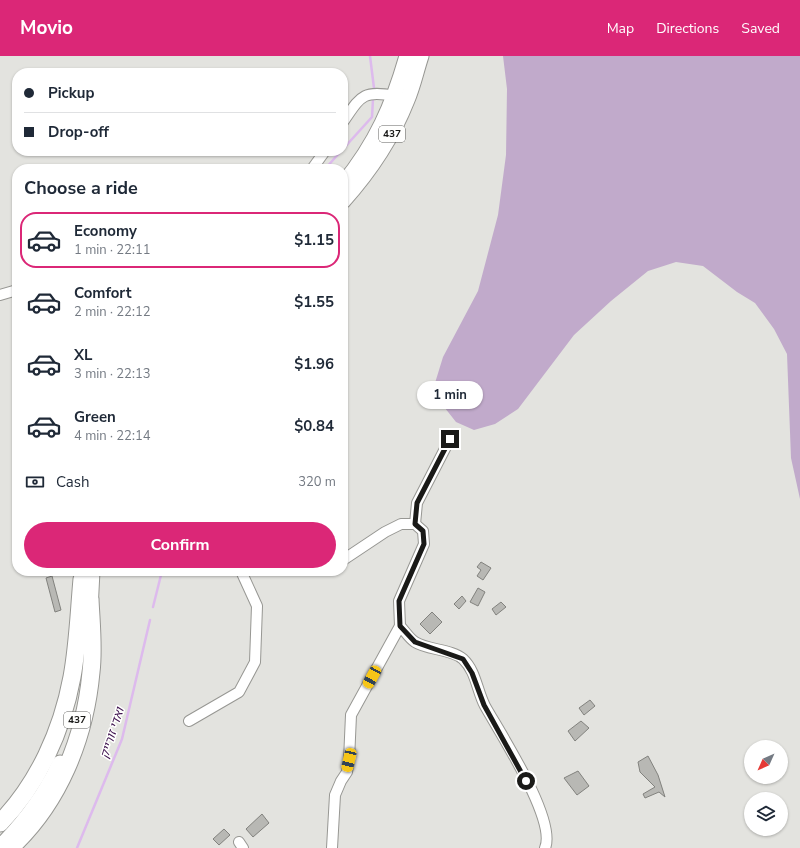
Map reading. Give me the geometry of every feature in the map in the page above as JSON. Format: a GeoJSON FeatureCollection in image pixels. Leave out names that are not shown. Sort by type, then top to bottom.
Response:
{"type":"FeatureCollection","features":[{"type":"Feature","properties":{"kind":"highway"},"geometry":{"type":"LineString","coordinates":[[0,823],[13,810],[39,770],[61,720],[72,676],[85,576]]}},
{"type":"Feature","properties":{"kind":"highway"},"geometry":{"type":"LineString","coordinates":[[10,848],[29,828],[47,805],[60,782],[80,731],[91,672],[90,599]]}},
{"type":"Feature","properties":{"kind":"main road","name":"437"},"geometry":{"type":"LineString","coordinates":[[348,177],[367,152],[395,96],[407,56]]}},
{"type":"Feature","properties":{"kind":"main road","name":"437"},"geometry":{"type":"LineString","coordinates":[[348,196],[363,179],[389,140],[408,99],[421,56]]}},
{"type":"Feature","properties":{"kind":"main road","name":"437"},"geometry":{"type":"LineString","coordinates":[[0,846],[26,819],[37,803],[57,769],[72,734],[79,712],[90,648],[90,599],[85,576]]}},
{"type":"Feature","properties":{"kind":"main road","name":"437"},"geometry":{"type":"LineString","coordinates":[[0,837],[20,814],[43,781],[60,745],[70,717],[83,648],[85,576]]}},
{"type":"Feature","properties":{"kind":"street"},"geometry":{"type":"LineString","coordinates":[[348,115],[362,97],[376,93],[395,96]]}},
{"type":"Feature","properties":{"kind":"street"},"geometry":{"type":"LineString","coordinates":[[0,295],[12,291]]}},
{"type":"Feature","properties":{"kind":"street"},"geometry":{"type":"LineString","coordinates":[[415,524],[417,503],[450,439]]}},
{"type":"Feature","properties":{"kind":"street"},"geometry":{"type":"LineString","coordinates":[[332,848],[335,795],[340,781],[347,772],[351,715],[400,626],[399,601],[424,544],[423,531],[415,524],[401,524],[348,557]]}},
{"type":"Feature","properties":{"kind":"street"},"geometry":{"type":"LineString","coordinates":[[189,721],[239,692],[255,662],[257,606],[244,576]]}},
{"type":"Feature","properties":{"kind":"street"},"geometry":{"type":"LineString","coordinates":[[400,626],[415,642],[463,659],[472,673],[484,705],[498,727],[540,808],[548,841],[545,848]]}},
{"type":"Feature","properties":{"kind":"shaded area"},"geometry":{"type":"Polygon","coordinates":[[[503,56],[800,56],[800,499],[791,458],[787,354],[774,329],[755,303],[737,292],[703,266],[676,262],[648,271],[611,301],[574,335],[518,409],[495,424],[474,430],[456,422],[441,403],[435,383],[443,357],[478,291],[498,215],[506,155],[507,89],[503,56]]]}},
{"type":"Feature","properties":{"kind":"building"},"geometry":{"type":"Polygon","coordinates":[[[481,562],[491,568],[483,580],[477,576],[481,570],[477,567],[481,562]]]}},
{"type":"Feature","properties":{"kind":"building"},"geometry":{"type":"Polygon","coordinates":[[[52,576],[61,610],[55,612],[46,578],[52,576]]]}},
{"type":"Feature","properties":{"kind":"building"},"geometry":{"type":"Polygon","coordinates":[[[478,588],[485,592],[478,606],[470,602],[478,588]]]}},
{"type":"Feature","properties":{"kind":"building"},"geometry":{"type":"Polygon","coordinates":[[[462,596],[466,601],[459,609],[454,604],[462,596]]]}},
{"type":"Feature","properties":{"kind":"building"},"geometry":{"type":"Polygon","coordinates":[[[501,602],[506,607],[496,615],[492,609],[501,602]]]}},
{"type":"Feature","properties":{"kind":"building"},"geometry":{"type":"Polygon","coordinates":[[[432,612],[442,622],[430,634],[420,624],[432,612]]]}},
{"type":"Feature","properties":{"kind":"building"},"geometry":{"type":"Polygon","coordinates":[[[590,700],[595,706],[584,715],[579,708],[590,700]]]}},
{"type":"Feature","properties":{"kind":"building"},"geometry":{"type":"Polygon","coordinates":[[[581,721],[589,728],[575,741],[568,731],[581,721]]]}},
{"type":"Feature","properties":{"kind":"building"},"geometry":{"type":"Polygon","coordinates":[[[648,756],[658,775],[665,797],[659,792],[645,798],[643,794],[655,787],[640,772],[638,762],[648,756]]]}},
{"type":"Feature","properties":{"kind":"building"},"geometry":{"type":"Polygon","coordinates":[[[578,771],[589,786],[577,795],[564,778],[578,771]]]}},
{"type":"Feature","properties":{"kind":"building"},"geometry":{"type":"Polygon","coordinates":[[[262,814],[269,823],[253,837],[246,829],[262,814]]]}},
{"type":"Feature","properties":{"kind":"building"},"geometry":{"type":"Polygon","coordinates":[[[224,829],[230,835],[219,845],[213,839],[224,829]]]}},
{"type":"Feature","properties":{"kind":"waterway","name":"ואדי זורייק"},"geometry":{"type":"LineString","coordinates":[[370,56],[374,88]]}},
{"type":"Feature","properties":{"kind":"waterway","name":"ואדי זורייק"},"geometry":{"type":"LineString","coordinates":[[348,143],[372,117],[373,99]]}},
{"type":"Feature","properties":{"kind":"waterway","name":"ואדי זורייק"},"geometry":{"type":"LineString","coordinates":[[329,164],[337,156]]}},
{"type":"Feature","properties":{"kind":"waterway","name":"ואדי זורייק"},"geometry":{"type":"LineString","coordinates":[[153,607],[161,576]]}},
{"type":"Feature","properties":{"kind":"waterway","name":"ואדי זורייק"},"geometry":{"type":"LineString","coordinates":[[77,848],[122,739],[150,620]]}},
{"type":"Feature","properties":{"kind":"route"},"geometry":{"type":"LineString","coordinates":[[450,439],[426,482],[417,503],[415,524],[423,531],[424,544],[399,601],[400,626],[415,642],[463,659],[472,673],[484,705],[498,727],[526,781]]}}]}
